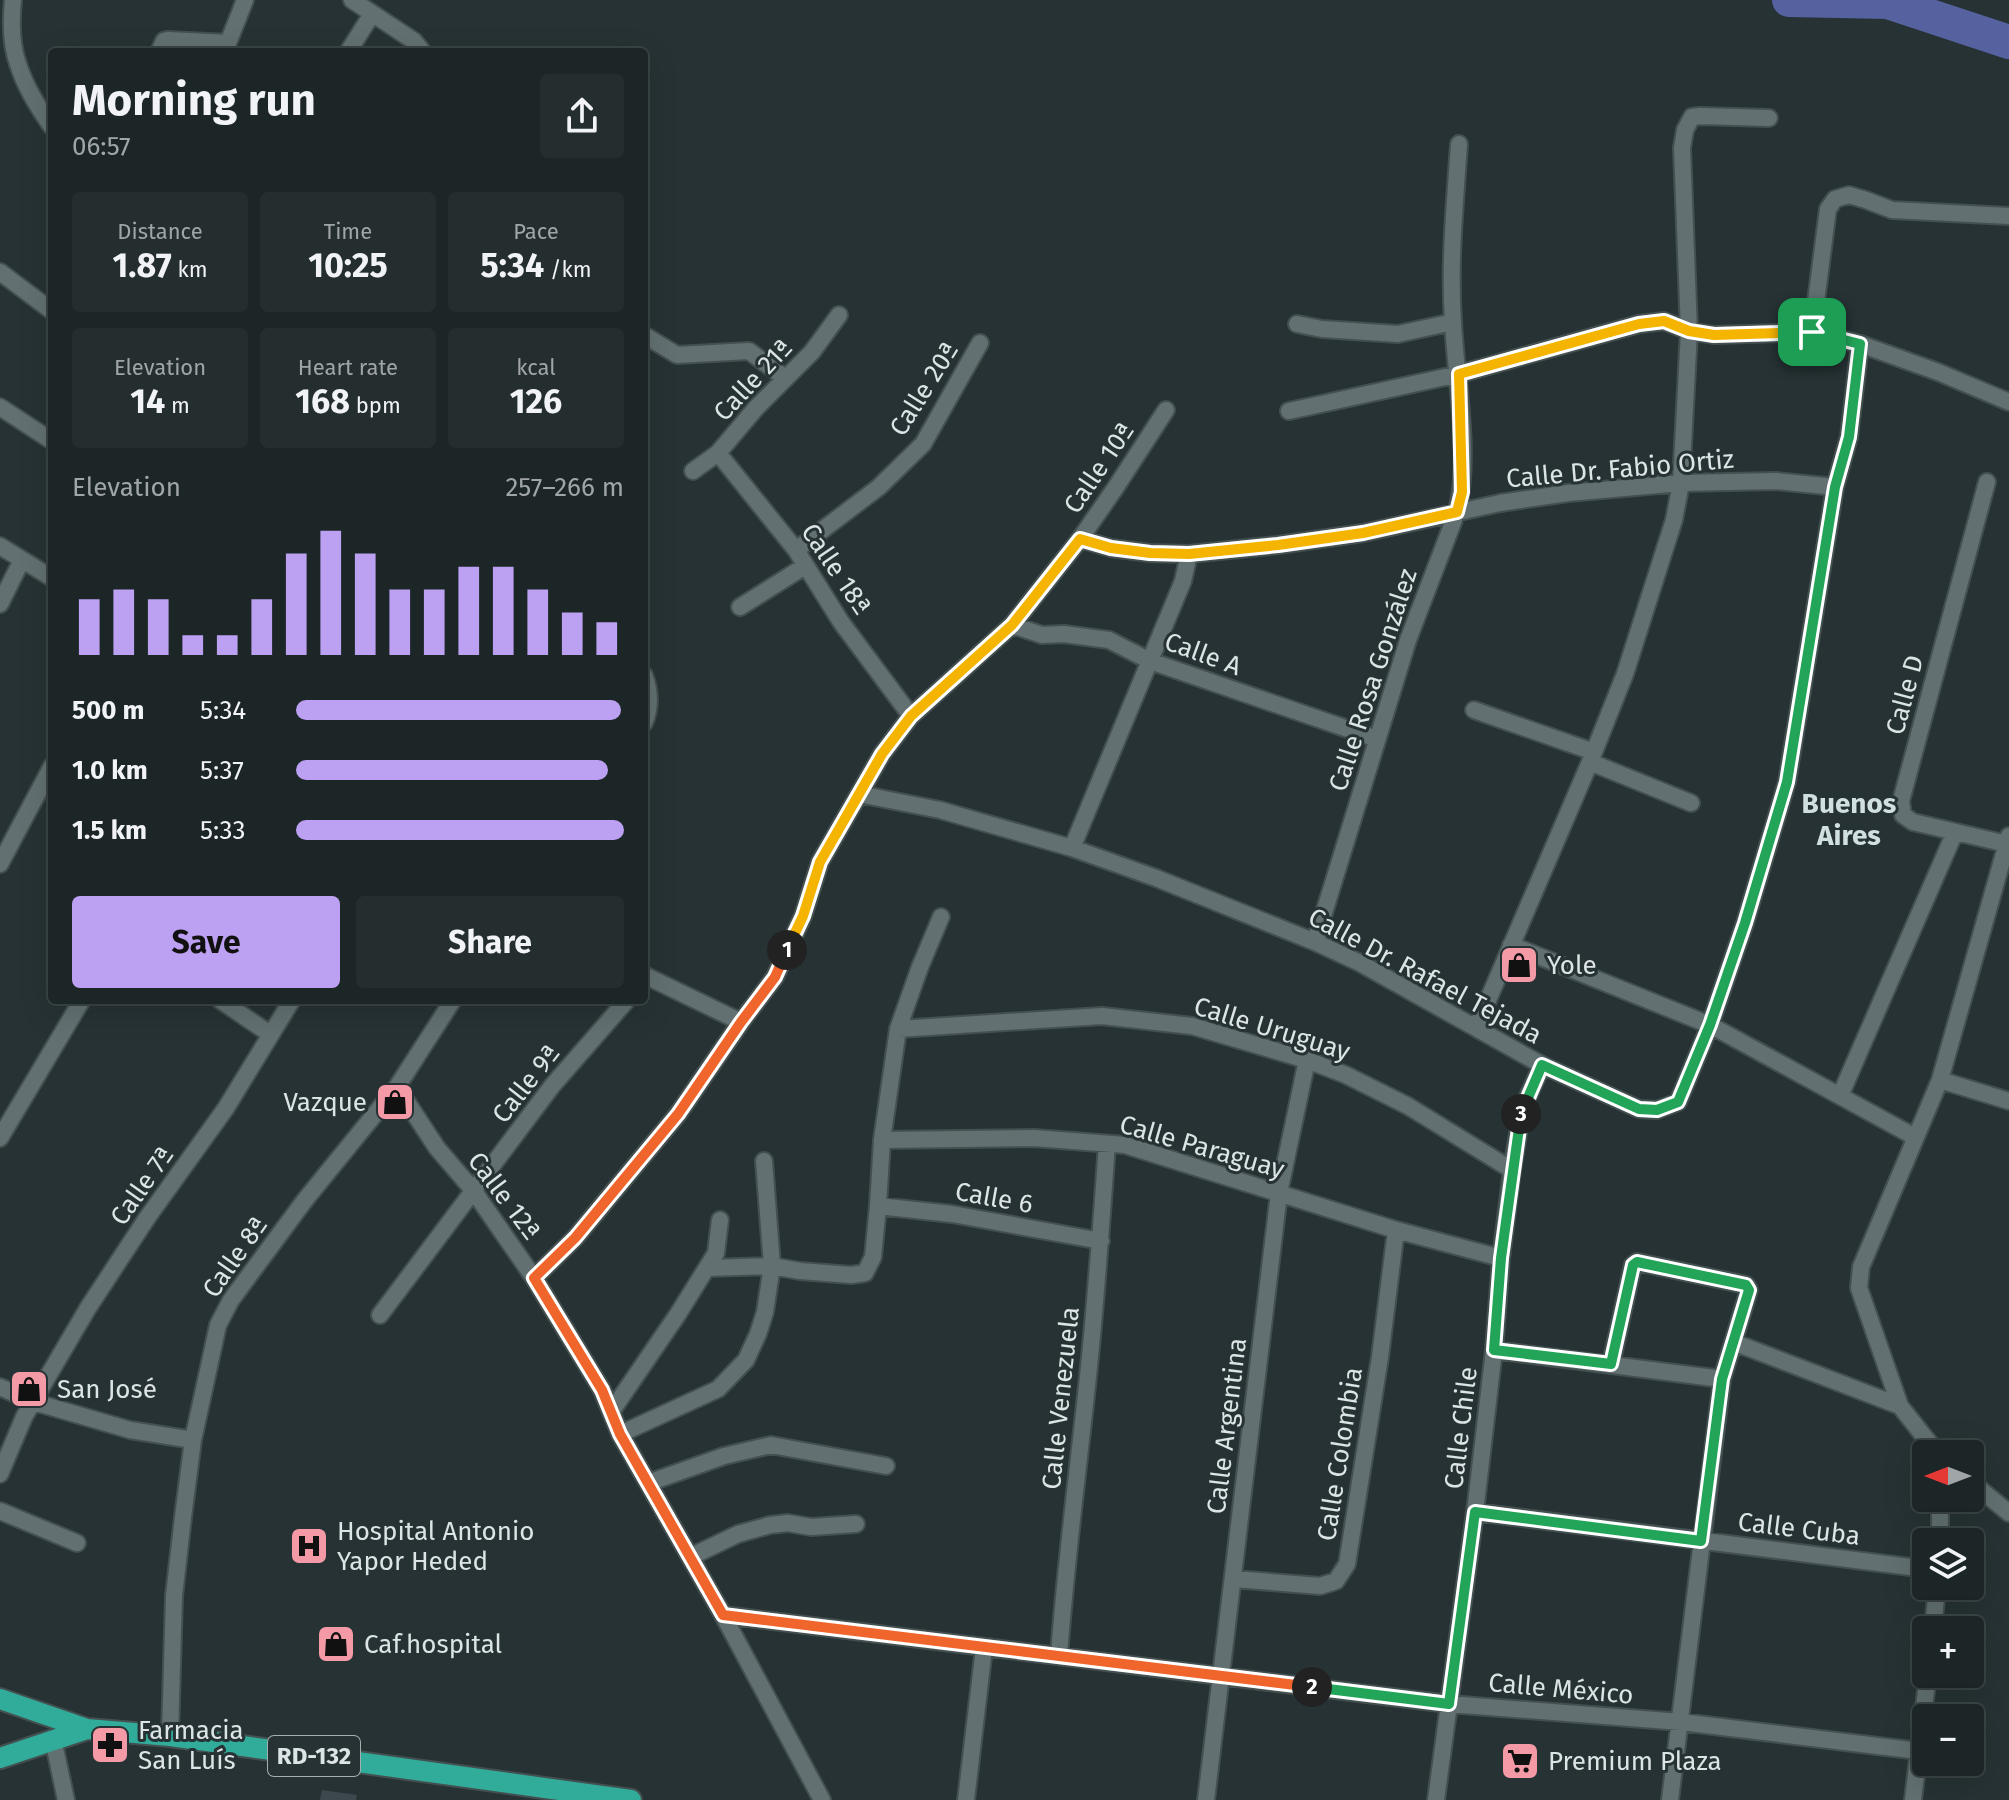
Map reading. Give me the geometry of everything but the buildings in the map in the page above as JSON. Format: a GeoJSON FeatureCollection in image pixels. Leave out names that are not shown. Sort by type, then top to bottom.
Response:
{"type":"FeatureCollection","features":[{"type":"Feature","properties":{"kind":"main road"},"geometry":{"type":"LineString","coordinates":[[0,1699],[87,1729]]}},
{"type":"Feature","properties":{"kind":"main road","name":"RD-132"},"geometry":{"type":"LineString","coordinates":[[0,1758],[87,1729],[170,1736],[581,1797],[631,1800]]}},
{"type":"Feature","properties":{"kind":"street"},"geometry":{"type":"LineString","coordinates":[[13,0],[11,19],[17,63],[48,121]]}},
{"type":"Feature","properties":{"kind":"street"},"geometry":{"type":"LineString","coordinates":[[161,48],[168,40],[228,43],[245,0]]}},
{"type":"Feature","properties":{"kind":"street"},"geometry":{"type":"LineString","coordinates":[[352,0],[420,48]]}},
{"type":"Feature","properties":{"kind":"street"},"geometry":{"type":"LineString","coordinates":[[351,48],[372,14]]}},
{"type":"Feature","properties":{"kind":"street"},"geometry":{"type":"LineString","coordinates":[[1476,1028],[1625,674],[1674,520],[1681,483],[1689,331],[1682,148],[1685,130],[1692,117],[1769,118]]}},
{"type":"Feature","properties":{"kind":"street","name":"Calle Rosa González"},"geometry":{"type":"LineString","coordinates":[[1315,942],[1408,640],[1462,492],[1459,374],[1453,322],[1454,207],[1459,144]]}},
{"type":"Feature","properties":{"kind":"street"},"geometry":{"type":"LineString","coordinates":[[1812,332],[1828,209],[1835,199],[1849,195],[1892,210],[2009,216]]}},
{"type":"Feature","properties":{"kind":"street"},"geometry":{"type":"LineString","coordinates":[[0,272],[48,308]]}},
{"type":"Feature","properties":{"kind":"street","name":"Calle 21ª"},"geometry":{"type":"LineString","coordinates":[[693,471],[718,453],[756,408],[812,352],[839,315]]}},
{"type":"Feature","properties":{"kind":"street"},"geometry":{"type":"LineString","coordinates":[[1289,411],[1459,374],[1639,324],[1664,321],[1689,331],[1714,335],[1812,332],[1860,344],[2009,402]]}},
{"type":"Feature","properties":{"kind":"street"},"geometry":{"type":"LineString","coordinates":[[1297,324],[1322,329],[1398,334],[1453,322]]}},
{"type":"Feature","properties":{"kind":"street"},"geometry":{"type":"LineString","coordinates":[[648,337],[677,355],[749,351],[785,378]]}},
{"type":"Feature","properties":{"kind":"street","name":"Calle 20ª"},"geometry":{"type":"LineString","coordinates":[[796,550],[879,487],[923,444],[980,343]]}},
{"type":"Feature","properties":{"kind":"street","name":"Calle Dr. Rafael Tejada"},"geometry":{"type":"LineString","coordinates":[[859,794],[940,810],[1072,848],[1156,878],[1360,963],[1542,1065],[1639,1109],[1657,1110],[1678,1102],[1710,1025],[1745,923],[1787,782],[1835,487],[1849,437],[1860,344]]}},
{"type":"Feature","properties":{"kind":"street"},"geometry":{"type":"LineString","coordinates":[[0,407],[48,438]]}},
{"type":"Feature","properties":{"kind":"street","name":"Calle 10ª"},"geometry":{"type":"LineString","coordinates":[[534,1278],[575,1238],[678,1114],[775,977],[803,916],[820,862],[882,754],[911,716],[1012,625],[1080,539],[1166,410]]}},
{"type":"Feature","properties":{"kind":"street","name":"Calle 18ª"},"geometry":{"type":"LineString","coordinates":[[718,453],[796,550],[841,622],[911,716]]}},
{"type":"Feature","properties":{"kind":"street","name":"Calle Dr. Fabio Ortiz"},"geometry":{"type":"LineString","coordinates":[[1080,539],[1111,548],[1189,554],[1363,533],[1457,512],[1568,493],[1681,483],[1776,481],[1835,487]]}},
{"type":"Feature","properties":{"kind":"street","name":"Calle D"},"geometry":{"type":"LineString","coordinates":[[1987,482],[1901,801],[1903,815],[1913,822],[2008,840]]}},
{"type":"Feature","properties":{"kind":"street"},"geometry":{"type":"LineString","coordinates":[[0,546],[48,576]]}},
{"type":"Feature","properties":{"kind":"street"},"geometry":{"type":"LineString","coordinates":[[1072,848],[1183,581],[1189,554]]}},
{"type":"Feature","properties":{"kind":"street"},"geometry":{"type":"LineString","coordinates":[[0,604],[22,560]]}},
{"type":"Feature","properties":{"kind":"street"},"geometry":{"type":"LineString","coordinates":[[740,607],[805,566]]}},
{"type":"Feature","properties":{"kind":"street","name":"Calle A"},"geometry":{"type":"LineString","coordinates":[[1012,625],[1042,635],[1064,634],[1109,640],[1150,661],[1377,739]]}},
{"type":"Feature","properties":{"kind":"street"},"geometry":{"type":"LineString","coordinates":[[648,685],[648,713]]}},
{"type":"Feature","properties":{"kind":"street"},"geometry":{"type":"LineString","coordinates":[[1474,710],[1592,757],[1691,803]]}},
{"type":"Feature","properties":{"kind":"street"},"geometry":{"type":"LineString","coordinates":[[0,864],[48,774]]}},
{"type":"Feature","properties":{"kind":"street"},"geometry":{"type":"LineString","coordinates":[[1840,1096],[1955,832]]}},
{"type":"Feature","properties":{"kind":"street"},"geometry":{"type":"LineString","coordinates":[[1927,1440],[1900,1406],[1859,1288],[1861,1267],[1940,1080],[2008,840]]}},
{"type":"Feature","properties":{"kind":"street"},"geometry":{"type":"LineString","coordinates":[[707,1268],[772,1266],[851,1275],[865,1273],[873,1257],[882,1140],[898,1029],[941,917]]}},
{"type":"Feature","properties":{"kind":"street"},"geometry":{"type":"LineString","coordinates":[[1511,945],[1710,1025],[1915,1137]]}},
{"type":"Feature","properties":{"kind":"street"},"geometry":{"type":"LineString","coordinates":[[648,978],[741,1022]]}},
{"type":"Feature","properties":{"kind":"street"},"geometry":{"type":"LineString","coordinates":[[0,1138],[80,1004]]}},
{"type":"Feature","properties":{"kind":"street"},"geometry":{"type":"LineString","coordinates":[[226,1004],[270,1034]]}},
{"type":"Feature","properties":{"kind":"street","name":"Calle 7ª"},"geometry":{"type":"LineString","coordinates":[[0,1474],[24,1417],[88,1308],[147,1218],[226,1108],[289,1004]]}},
{"type":"Feature","properties":{"kind":"street","name":"Calle 8ª"},"geometry":{"type":"LineString","coordinates":[[170,1736],[174,1596],[193,1440],[218,1325],[231,1300],[305,1200],[397,1087],[450,1004]]}},
{"type":"Feature","properties":{"kind":"street","name":"Calle 9ª"},"geometry":{"type":"LineString","coordinates":[[380,1315],[552,1086],[624,1004]]}},
{"type":"Feature","properties":{"kind":"street","name":"Calle Uruguay"},"geometry":{"type":"LineString","coordinates":[[898,1029],[1102,1016],[1192,1026],[1307,1060],[1346,1075],[1408,1106],[1512,1170]]}},
{"type":"Feature","properties":{"kind":"street","name":"Calle Argentina"},"geometry":{"type":"LineString","coordinates":[[1206,1800],[1279,1193],[1307,1060]]}},
{"type":"Feature","properties":{"kind":"street","name":"Calle Chile"},"geometry":{"type":"LineString","coordinates":[[1436,1800],[1475,1512],[1512,1170],[1522,1110],[1542,1065]]}},
{"type":"Feature","properties":{"kind":"street"},"geometry":{"type":"LineString","coordinates":[[1940,1080],[2009,1101]]}},
{"type":"Feature","properties":{"kind":"street","name":"Calle 12ª"},"geometry":{"type":"LineString","coordinates":[[397,1087],[437,1148],[473,1190],[534,1278],[602,1390],[620,1434],[723,1615],[822,1800]]}},
{"type":"Feature","properties":{"kind":"street","name":"Calle Paraguay"},"geometry":{"type":"LineString","coordinates":[[882,1140],[1034,1138],[1125,1145],[1396,1230],[1501,1258]]}},
{"type":"Feature","properties":{"kind":"street","name":"Calle Venezuela"},"geometry":{"type":"LineString","coordinates":[[1059,1656],[1101,1241],[1107,1144]]}},
{"type":"Feature","properties":{"kind":"street"},"geometry":{"type":"LineString","coordinates":[[620,1434],[718,1389],[746,1360],[765,1312],[772,1266],[764,1161]]}},
{"type":"Feature","properties":{"kind":"street","name":"Calle 6"},"geometry":{"type":"LineString","coordinates":[[878,1206],[952,1214],[1101,1241]]}},
{"type":"Feature","properties":{"kind":"street"},"geometry":{"type":"LineString","coordinates":[[611,1412],[716,1253],[720,1220]]}},
{"type":"Feature","properties":{"kind":"street","name":"Calle Colombia"},"geometry":{"type":"LineString","coordinates":[[1234,1579],[1320,1586],[1336,1581],[1347,1564],[1380,1357],[1396,1230]]}},
{"type":"Feature","properties":{"kind":"street"},"geometry":{"type":"LineString","coordinates":[[1611,1364],[1633,1265],[1637,1262],[1746,1285],[1749,1290],[1722,1379],[1670,1800]]}},
{"type":"Feature","properties":{"kind":"street"},"geometry":{"type":"LineString","coordinates":[[1733,1342],[1900,1406]]}},
{"type":"Feature","properties":{"kind":"street"},"geometry":{"type":"LineString","coordinates":[[1494,1350],[1722,1379]]}},
{"type":"Feature","properties":{"kind":"street"},"geometry":{"type":"LineString","coordinates":[[0,1387],[34,1402],[130,1430],[193,1440]]}},
{"type":"Feature","properties":{"kind":"street"},"geometry":{"type":"LineString","coordinates":[[648,1483],[724,1456],[771,1445],[886,1466]]}},
{"type":"Feature","properties":{"kind":"street"},"geometry":{"type":"LineString","coordinates":[[1984,1492],[2009,1513]]}},
{"type":"Feature","properties":{"kind":"street"},"geometry":{"type":"LineString","coordinates":[[0,1511],[77,1543]]}},
{"type":"Feature","properties":{"kind":"street","name":"Calle Cuba"},"geometry":{"type":"LineString","coordinates":[[1475,1512],[1912,1567]]}},
{"type":"Feature","properties":{"kind":"street"},"geometry":{"type":"LineString","coordinates":[[690,1557],[738,1534],[770,1525],[788,1523],[811,1527],[856,1524]]}},
{"type":"Feature","properties":{"kind":"street","name":"Calle México"},"geometry":{"type":"LineString","coordinates":[[723,1615],[1449,1704],[1681,1722],[1912,1750]]}},
{"type":"Feature","properties":{"kind":"street"},"geometry":{"type":"LineString","coordinates":[[966,1800],[984,1648]]}},
{"type":"Feature","properties":{"kind":"street"},"geometry":{"type":"LineString","coordinates":[[53,1739],[66,1800]]}},
{"type":"Feature","properties":{"kind":"street"},"geometry":{"type":"LineString","coordinates":[[1913,1800],[1916,1776]]}},
{"type":"Feature","properties":{"kind":"waterway"},"geometry":{"type":"LineString","coordinates":[[1789,0],[1888,2],[2009,42]]}},
{"type":"Feature","properties":{"kind":"place","name":"Yole"},"geometry":{"type":"Point","coordinates":[1519,965]}},
{"type":"Feature","properties":{"kind":"place","name":"Vazque"},"geometry":{"type":"Point","coordinates":[395,1102]}},
{"type":"Feature","properties":{"kind":"place","name":"San José"},"geometry":{"type":"Point","coordinates":[29,1389]}},
{"type":"Feature","properties":{"kind":"place","name":"Hospital Antonio Yapor Heded"},"geometry":{"type":"Point","coordinates":[309,1546]}},
{"type":"Feature","properties":{"kind":"place","name":"Caf.hospital"},"geometry":{"type":"Point","coordinates":[336,1644]}},
{"type":"Feature","properties":{"kind":"place","name":"Farmacia San Luís"},"geometry":{"type":"Point","coordinates":[110,1745]}},
{"type":"Feature","properties":{"kind":"place","name":"Premium Plaza"},"geometry":{"type":"Point","coordinates":[1520,1761]}},
{"type":"Feature","properties":{"kind":"district","name":"Buenos Aires"},"geometry":{"type":"Point","coordinates":[1849,819]}},
{"type":"Feature","properties":{"kind":"route"},"geometry":{"type":"LineString","coordinates":[[1664,321],[1689,331],[1714,335],[1812,332],[1860,344],[1849,437],[1835,487],[1818,581],[1787,782],[1745,923],[1710,1025],[1678,1102],[1657,1110],[1639,1109],[1542,1065],[1522,1110],[1501,1258],[1494,1350],[1611,1364],[1633,1265],[1637,1262],[1746,1285],[1749,1295],[1722,1379],[1701,1541],[1475,1512],[1449,1704],[723,1615],[620,1434],[602,1390],[534,1278],[575,1238],[678,1114],[775,977],[803,916],[820,862],[882,754],[911,716],[1012,625],[1080,539],[1111,548],[1189,554],[1363,533],[1457,512],[1462,492],[1459,374],[1639,324],[1664,321]]}}]}
